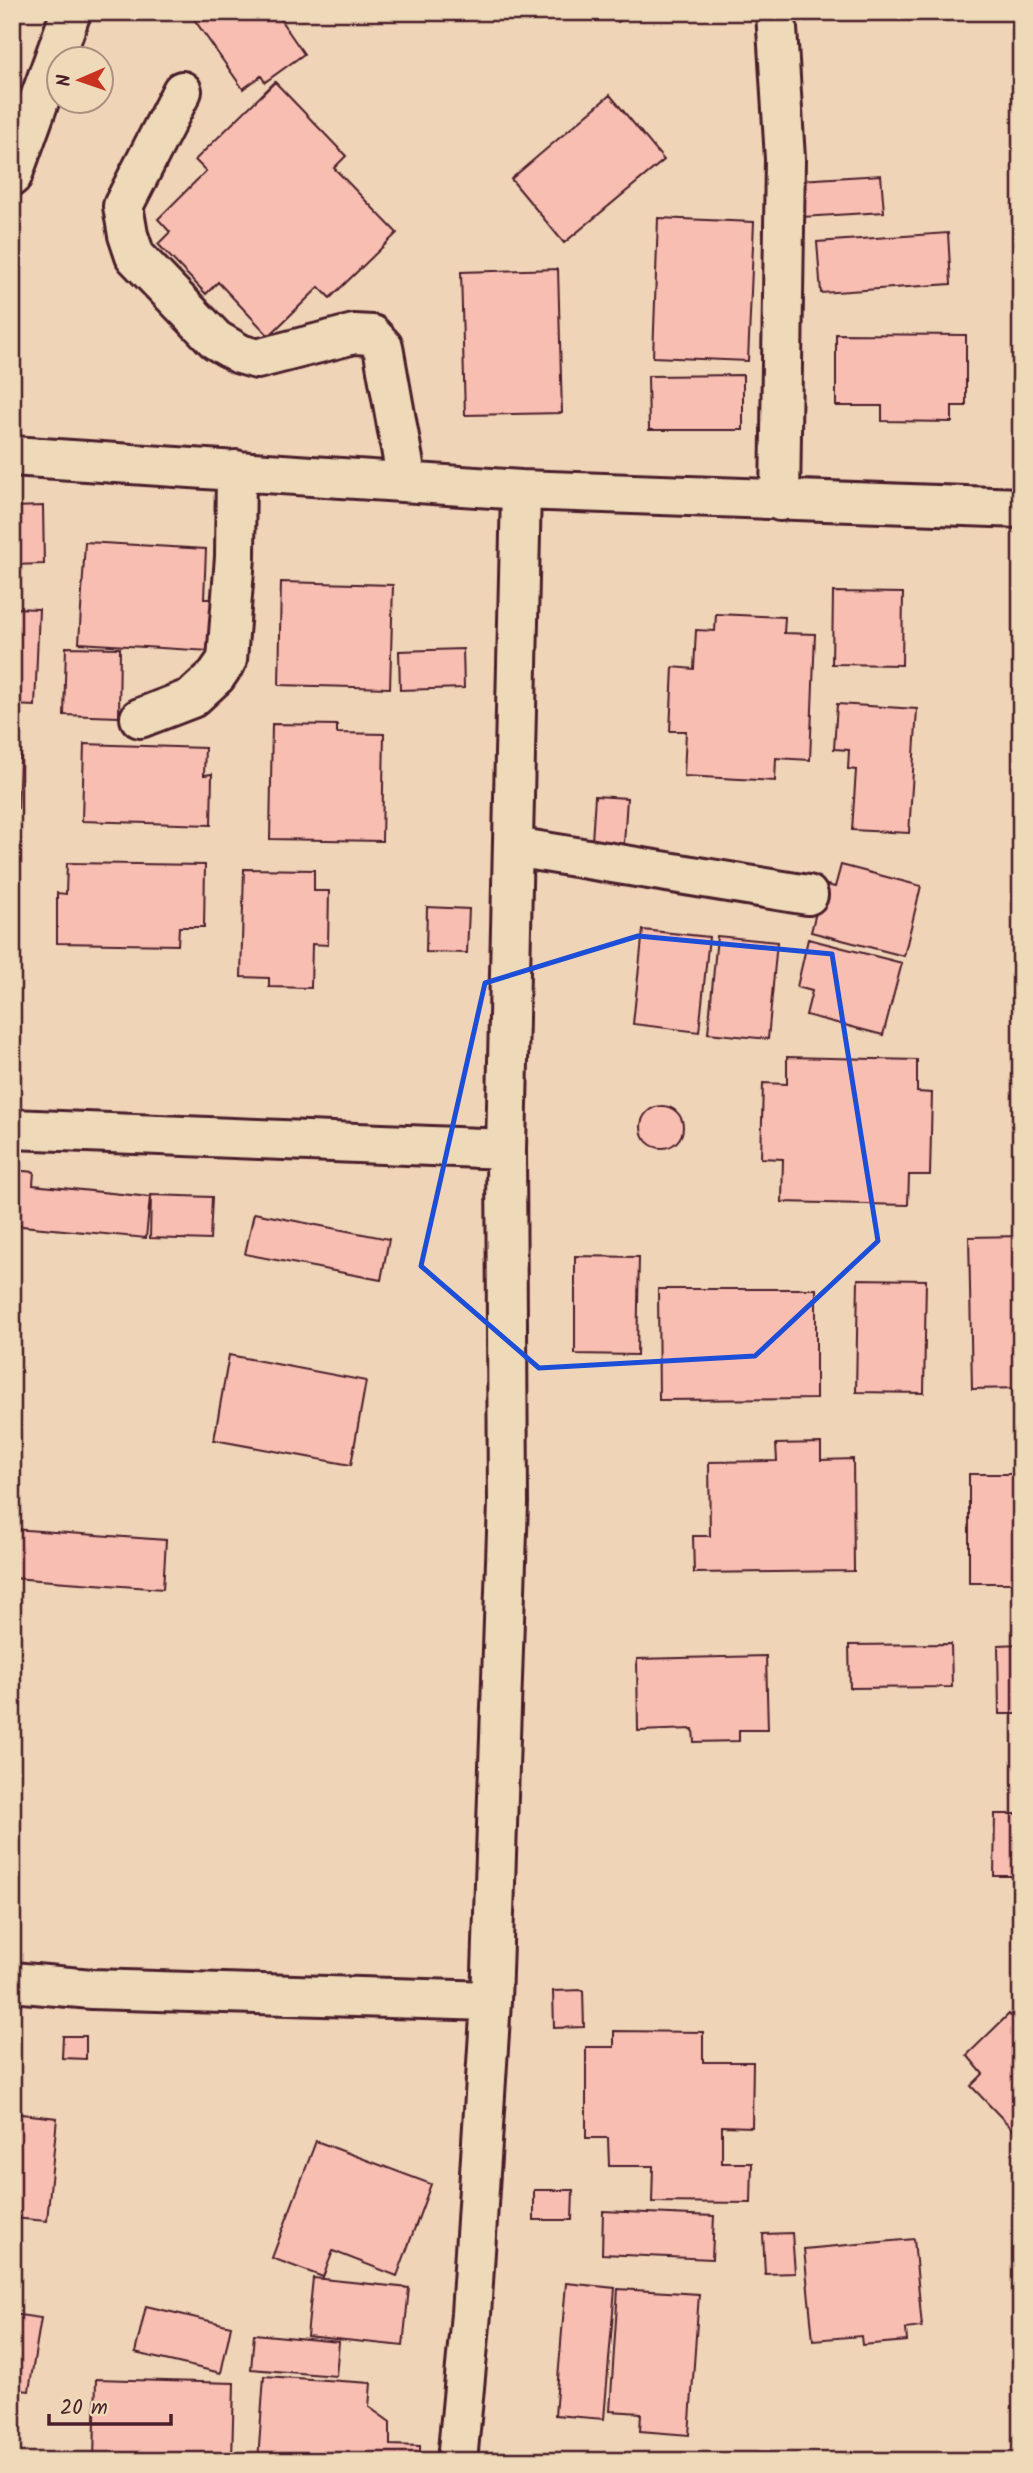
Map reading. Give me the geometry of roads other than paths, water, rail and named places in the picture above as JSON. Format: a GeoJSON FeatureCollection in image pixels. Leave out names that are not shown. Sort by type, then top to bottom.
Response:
{"type":"FeatureCollection","features":[{"type":"Feature","properties":{"kind":"street"},"geometry":{"type":"LineString","coordinates":[[12,176],[71,12]]}},
{"type":"Feature","properties":{"kind":"street"},"geometry":{"type":"LineString","coordinates":[[776,12],[785,159],[780,501]]}},
{"type":"Feature","properties":{"kind":"street"},"geometry":{"type":"LineString","coordinates":[[182,91],[123,206],[135,256],[216,340],[240,354],[257,359],[354,334],[372,335],[383,347],[407,482]]}},
{"type":"Feature","properties":{"kind":"street"},"geometry":{"type":"LineString","coordinates":[[12,456],[522,490],[1021,508]]}},
{"type":"Feature","properties":{"kind":"street"},"geometry":{"type":"LineString","coordinates":[[140,718],[192,698],[216,676],[227,660],[235,557],[236,470]]}},
{"type":"Feature","properties":{"kind":"street"},"geometry":{"type":"LineString","coordinates":[[457,2461],[471,2314],[491,2001],[508,1503],[506,1149],[522,490]]}},
{"type":"Feature","properties":{"kind":"street"},"geometry":{"type":"LineString","coordinates":[[513,847],[808,895]]}},
{"type":"Feature","properties":{"kind":"street"},"geometry":{"type":"LineString","coordinates":[[12,1129],[506,1149]]}},
{"type":"Feature","properties":{"kind":"street"},"geometry":{"type":"LineString","coordinates":[[12,1983],[92,1989],[491,2001]]}}]}
